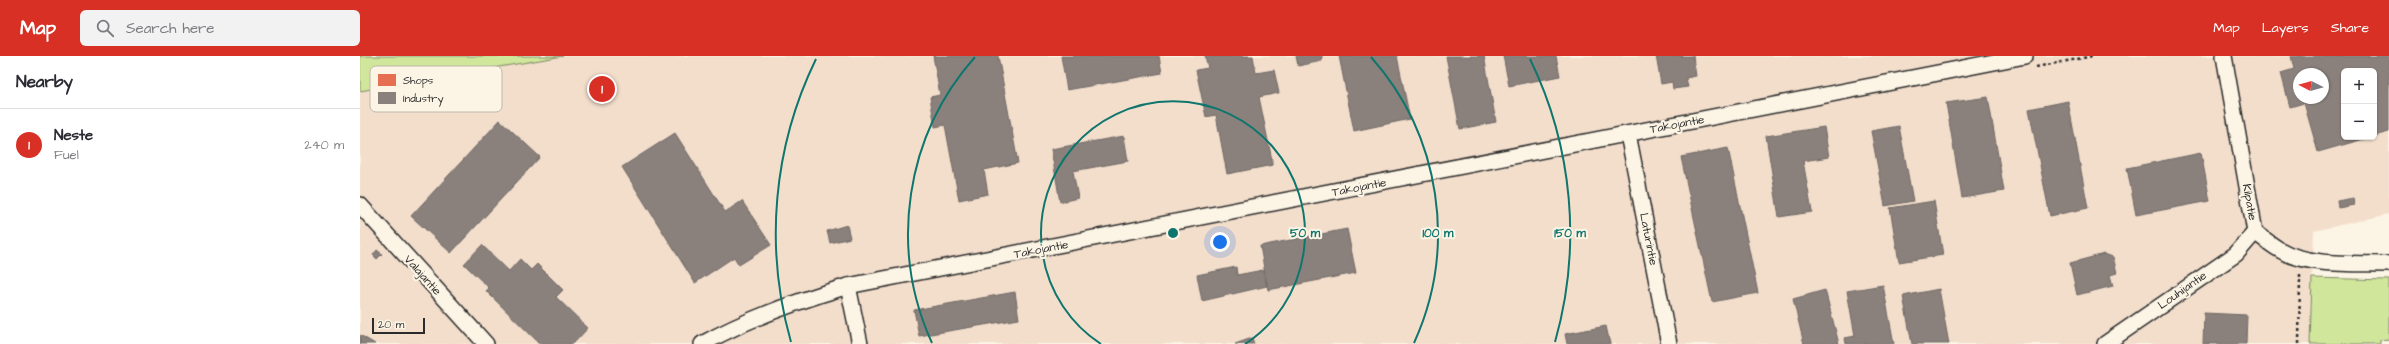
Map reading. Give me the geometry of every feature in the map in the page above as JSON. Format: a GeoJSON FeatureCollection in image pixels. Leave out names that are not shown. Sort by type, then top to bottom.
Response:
{"type":"FeatureCollection","features":[{"type":"Feature","properties":{"kind":"street","name":"Takojantie"},"geometry":{"type":"LineString","coordinates":[[702,344],[733,327],[791,303],[848,286],[2025,56]]}},
{"type":"Feature","properties":{"kind":"street","name":"Kilpatie"},"geometry":{"type":"LineString","coordinates":[[2224,56],[2255,232],[2280,251],[2300,258],[2326,262],[2389,264]]}},
{"type":"Feature","properties":{"kind":"street","name":"Laturintie"},"geometry":{"type":"LineString","coordinates":[[1628,134],[1669,344]]}},
{"type":"Feature","properties":{"kind":"street","name":"Valajantie"},"geometry":{"type":"LineString","coordinates":[[360,205],[486,344]]}},
{"type":"Feature","properties":{"kind":"street","name":"Louhijantie"},"geometry":{"type":"LineString","coordinates":[[2105,344],[2236,254],[2255,232]]}},
{"type":"Feature","properties":{"kind":"street"},"geometry":{"type":"LineString","coordinates":[[848,286],[860,344]]}},
{"type":"Feature","properties":{"kind":"path"},"geometry":{"type":"LineString","coordinates":[[2299,344],[2300,258]]}},
{"type":"Feature","properties":{"kind":"shaded area"},"geometry":{"type":"Polygon","coordinates":[[[563,56],[2389,56],[2389,214],[2314,231],[2310,344],[360,344],[360,91],[370,89],[370,112],[502,112],[502,67],[563,56]]]}},
{"type":"Feature","properties":{"kind":"green space"},"geometry":{"type":"Polygon","coordinates":[[[360,56],[563,56],[502,67],[370,66],[370,89],[360,91],[360,56]]]}},
{"type":"Feature","properties":{"kind":"green space"},"geometry":{"type":"Polygon","coordinates":[[[2312,278],[2389,280],[2389,339],[2380,340],[2380,344],[2310,344],[2312,278]]]}},
{"type":"Feature","properties":{"kind":"building: Shops"},"geometry":{"type":"Polygon","coordinates":[[[607,81],[612,90],[597,97],[593,88],[607,81]]]}},
{"type":"Feature","properties":{"kind":"building: Industry"},"geometry":{"type":"Polygon","coordinates":[[[933,56],[998,56],[1018,163],[984,170],[988,194],[959,200],[945,125],[935,127],[930,97],[940,95],[933,56]]]}},
{"type":"Feature","properties":{"kind":"building: Industry"},"geometry":{"type":"Polygon","coordinates":[[[1061,56],[1159,56],[1162,73],[1067,90],[1061,56]]]}},
{"type":"Feature","properties":{"kind":"building: Industry"},"geometry":{"type":"Polygon","coordinates":[[[1205,56],[1253,56],[1256,73],[1274,70],[1279,93],[1259,97],[1273,165],[1227,174],[1216,115],[1206,117],[1196,70],[1208,68],[1205,56]]]}},
{"type":"Feature","properties":{"kind":"building: Industry"},"geometry":{"type":"Polygon","coordinates":[[[1296,56],[1322,56],[1322,61],[1298,66],[1296,56]]]}},
{"type":"Feature","properties":{"kind":"building: Industry"},"geometry":{"type":"Polygon","coordinates":[[[1339,56],[1397,56],[1410,119],[1354,131],[1339,56]]]}},
{"type":"Feature","properties":{"kind":"building: Industry"},"geometry":{"type":"Polygon","coordinates":[[[1446,56],[1484,56],[1496,122],[1460,129],[1446,56]]]}},
{"type":"Feature","properties":{"kind":"building: Industry"},"geometry":{"type":"Polygon","coordinates":[[[1503,56],[1556,56],[1560,76],[1509,86],[1503,56]]]}},
{"type":"Feature","properties":{"kind":"building: Industry"},"geometry":{"type":"Polygon","coordinates":[[[1656,56],[1693,56],[1696,76],[1686,78],[1688,87],[1673,89],[1672,82],[1661,84],[1656,56]]]}},
{"type":"Feature","properties":{"kind":"building: Industry"},"geometry":{"type":"Polygon","coordinates":[[[2291,56],[2389,56],[2389,132],[2377,135],[2377,68],[2341,68],[2341,140],[2360,140],[2318,152],[2304,104],[2329,104],[2329,68],[2294,68],[2291,56]]]}},
{"type":"Feature","properties":{"kind":"building: Industry"},"geometry":{"type":"Polygon","coordinates":[[[2293,69],[2293,104],[2300,104],[2290,107],[2281,73],[2293,69]]]}},
{"type":"Feature","properties":{"kind":"building: Industry"},"geometry":{"type":"Polygon","coordinates":[[[1988,97],[2004,191],[1962,198],[1946,103],[1988,97]]]}},
{"type":"Feature","properties":{"kind":"building: Industry"},"geometry":{"type":"Polygon","coordinates":[[[2068,101],[2088,208],[2050,216],[2029,109],[2068,101]]]}},
{"type":"Feature","properties":{"kind":"building: Industry"},"geometry":{"type":"Polygon","coordinates":[[[500,120],[540,157],[451,253],[411,216],[500,120]]]}},
{"type":"Feature","properties":{"kind":"building: Industry"},"geometry":{"type":"Polygon","coordinates":[[[1899,126],[1913,201],[1885,206],[1871,131],[1899,126]]]}},
{"type":"Feature","properties":{"kind":"building: Industry"},"geometry":{"type":"Polygon","coordinates":[[[1824,127],[1829,157],[1803,161],[1812,212],[1779,217],[1766,136],[1824,127]]]}},
{"type":"Feature","properties":{"kind":"building: Industry"},"geometry":{"type":"Polygon","coordinates":[[[675,133],[725,212],[742,201],[771,245],[739,265],[734,257],[695,283],[622,167],[675,133]]]}},
{"type":"Feature","properties":{"kind":"building: Industry"},"geometry":{"type":"Polygon","coordinates":[[[1124,136],[1128,161],[1073,171],[1078,198],[1060,202],[1051,149],[1124,136]]]}},
{"type":"Feature","properties":{"kind":"building: Industry"},"geometry":{"type":"Polygon","coordinates":[[[1728,148],[1758,293],[1712,302],[1681,157],[1728,148]]]}},
{"type":"Feature","properties":{"kind":"building: Industry"},"geometry":{"type":"Polygon","coordinates":[[[2201,153],[2210,201],[2136,215],[2127,168],[2201,153]]]}},
{"type":"Feature","properties":{"kind":"building: Industry"},"geometry":{"type":"Polygon","coordinates":[[[2353,198],[2354,205],[2338,208],[2337,201],[2353,198]]]}},
{"type":"Feature","properties":{"kind":"building: Industry"},"geometry":{"type":"Polygon","coordinates":[[[1934,201],[1943,255],[1899,262],[1890,208],[1934,201]]]}},
{"type":"Feature","properties":{"kind":"building: Industry"},"geometry":{"type":"Polygon","coordinates":[[[847,225],[850,238],[830,243],[827,231],[847,225]]]}},
{"type":"Feature","properties":{"kind":"building: Industry"},"geometry":{"type":"Polygon","coordinates":[[[1347,229],[1356,273],[1268,290],[1260,246],[1347,229]]]}},
{"type":"Feature","properties":{"kind":"building: Industry"},"geometry":{"type":"Polygon","coordinates":[[[482,245],[509,271],[520,259],[531,270],[537,264],[563,290],[556,297],[588,328],[573,344],[540,344],[486,291],[489,288],[464,264],[482,245]]]}},
{"type":"Feature","properties":{"kind":"building: Industry"},"geometry":{"type":"Polygon","coordinates":[[[377,250],[382,254],[377,259],[373,255],[377,250]]]}},
{"type":"Feature","properties":{"kind":"building: Industry"},"geometry":{"type":"Polygon","coordinates":[[[2104,254],[2113,257],[2117,273],[2110,275],[2113,286],[2077,295],[2070,263],[2104,254]]]}},
{"type":"Feature","properties":{"kind":"building: Industry"},"geometry":{"type":"Polygon","coordinates":[[[1236,267],[1237,275],[1263,270],[1267,286],[1202,301],[1197,275],[1236,267]]]}},
{"type":"Feature","properties":{"kind":"building: Industry"},"geometry":{"type":"Polygon","coordinates":[[[1883,285],[1894,344],[1846,344],[1845,338],[1855,336],[1847,291],[1883,285]]]}},
{"type":"Feature","properties":{"kind":"building: Industry"},"geometry":{"type":"Polygon","coordinates":[[[1939,289],[1949,344],[1912,344],[1903,296],[1939,289]]]}},
{"type":"Feature","properties":{"kind":"building: Industry"},"geometry":{"type":"Polygon","coordinates":[[[1825,290],[1839,344],[1804,344],[1793,299],[1825,290]]]}},
{"type":"Feature","properties":{"kind":"building: Industry"},"geometry":{"type":"Polygon","coordinates":[[[1015,292],[1019,319],[919,336],[914,310],[1015,292]]]}},
{"type":"Feature","properties":{"kind":"building: Industry"},"geometry":{"type":"Polygon","coordinates":[[[2204,313],[2247,315],[2246,344],[2203,344],[2204,313]]]}},
{"type":"Feature","properties":{"kind":"building: Industry"},"geometry":{"type":"Polygon","coordinates":[[[1606,326],[1610,344],[1567,344],[1565,334],[1606,326]]]}},
{"type":"Feature","properties":{"kind":"building: Industry"},"geometry":{"type":"Polygon","coordinates":[[[360,335],[375,344],[360,344],[360,335]]]}},
{"type":"Feature","properties":{"kind":"building: Industry"},"geometry":{"type":"Polygon","coordinates":[[[1252,338],[1254,344],[1235,344],[1252,338]]]}},
{"type":"Feature","properties":{"kind":"place","name":"Neste"},"geometry":{"type":"Point","coordinates":[602,89]}}]}
